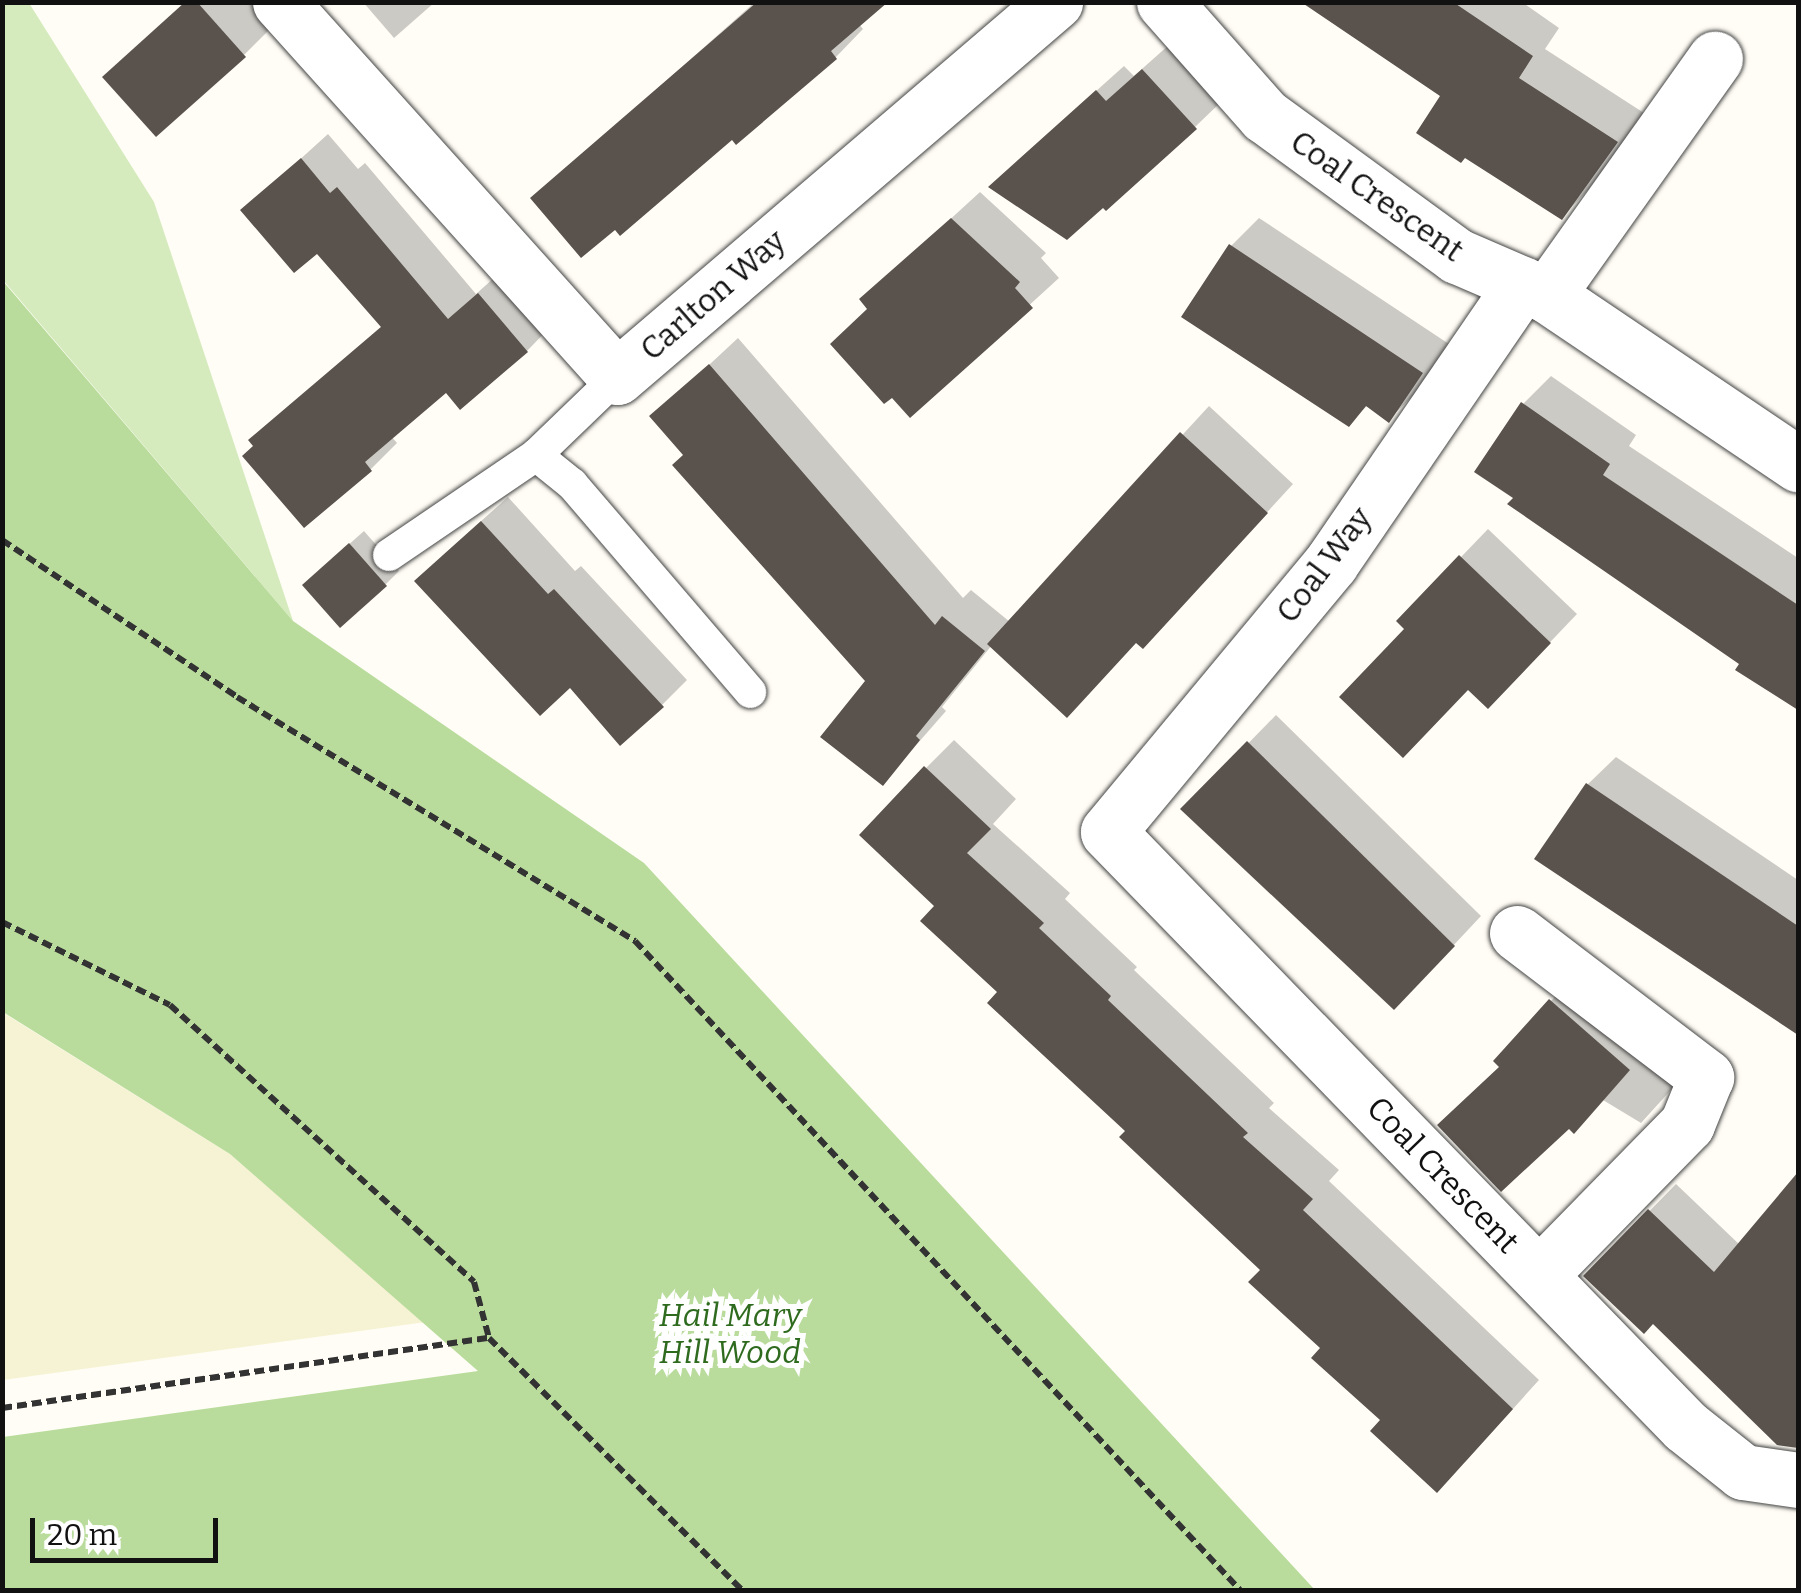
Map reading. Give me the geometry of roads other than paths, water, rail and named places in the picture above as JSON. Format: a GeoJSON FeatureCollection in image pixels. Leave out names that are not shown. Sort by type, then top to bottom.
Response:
{"type":"FeatureCollection","features":[{"type":"Feature","properties":{"kind":"street","name":"Carlton Way"},"geometry":{"type":"LineString","coordinates":[[280,2],[618,377],[1055,2]]}},
{"type":"Feature","properties":{"kind":"street","name":"Coal Crescent"},"geometry":{"type":"LineString","coordinates":[[1164,2],[1265,116],[1457,256],[1535,289],[1798,464]]}},
{"type":"Feature","properties":{"kind":"street"},"geometry":{"type":"LineString","coordinates":[[1535,289],[1716,59]]}},
{"type":"Feature","properties":{"kind":"street","name":"Coal Way"},"geometry":{"type":"LineString","coordinates":[[1108,832],[1331,563],[1535,289]]}},
{"type":"Feature","properties":{"kind":"street","name":"Coal Crescent"},"geometry":{"type":"LineString","coordinates":[[1108,832],[1685,1426],[1744,1472],[1798,1480]]}},
{"type":"Feature","properties":{"kind":"street"},"geometry":{"type":"LineString","coordinates":[[1517,933],[1706,1077],[1687,1124],[1540,1274]]}},
{"type":"Feature","properties":{"kind":"lane"},"geometry":{"type":"LineString","coordinates":[[389,554],[536,455],[618,377]]}},
{"type":"Feature","properties":{"kind":"lane"},"geometry":{"type":"LineString","coordinates":[[536,455],[572,484],[750,692]]}},
{"type":"Feature","properties":{"kind":"park label","name":"Hail Mary Hill Wood"},"geometry":{"type":"Point","coordinates":[730,1334]}}]}
